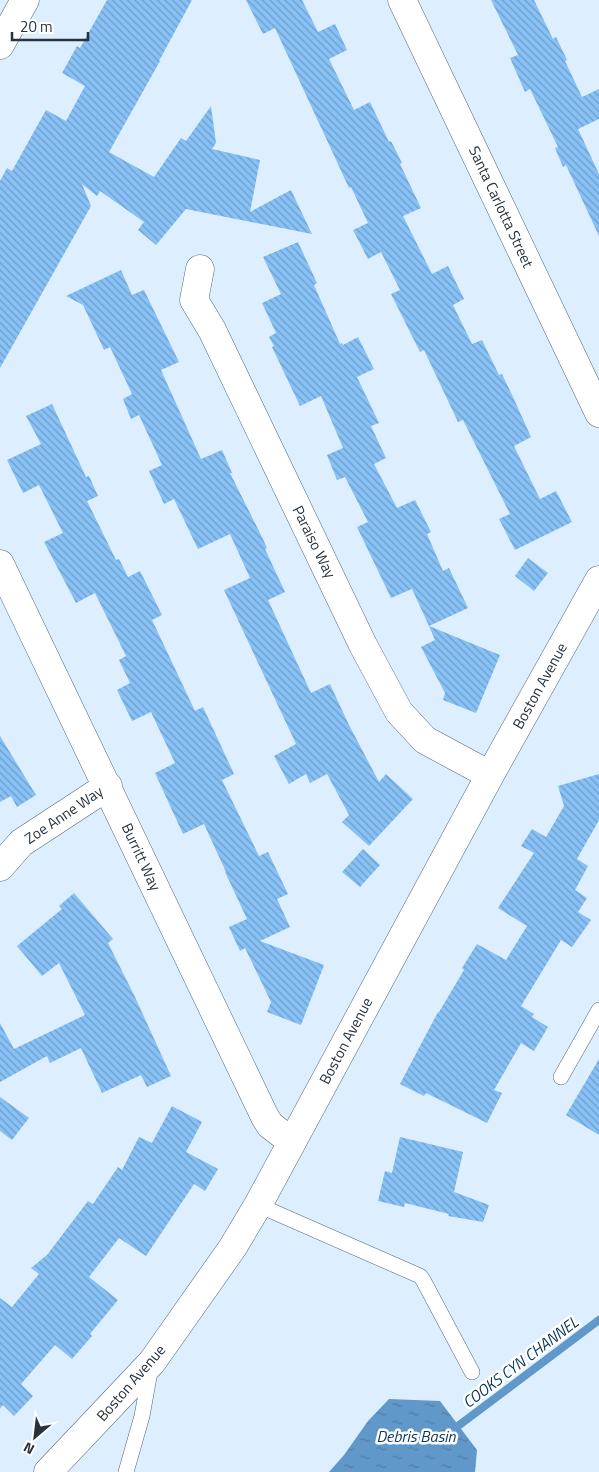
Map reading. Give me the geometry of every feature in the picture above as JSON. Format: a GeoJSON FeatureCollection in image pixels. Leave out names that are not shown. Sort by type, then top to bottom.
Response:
{"type":"FeatureCollection","features":[{"type":"Feature","properties":{"kind":"street"},"geometry":{"type":"LineString","coordinates":[[0,45],[25,0]]}},
{"type":"Feature","properties":{"kind":"street","name":"Santa Carlotta Street"},"geometry":{"type":"LineString","coordinates":[[402,0],[599,413]]}},
{"type":"Feature","properties":{"kind":"street","name":"Paraiso Way"},"geometry":{"type":"LineString","coordinates":[[200,269],[194,300],[212,330],[363,645],[399,712],[425,740],[490,775]]}},
{"type":"Feature","properties":{"kind":"street","name":"Burritt Way"},"geometry":{"type":"LineString","coordinates":[[0,564],[265,1117],[270,1125],[292,1142]]}},
{"type":"Feature","properties":{"kind":"street","name":"Boston Avenue"},"geometry":{"type":"LineString","coordinates":[[48,1472],[152,1362],[233,1247],[258,1205],[490,775],[599,580]]}},
{"type":"Feature","properties":{"kind":"street","name":"Zoe Anne Way"},"geometry":{"type":"LineString","coordinates":[[0,867],[21,843],[108,786]]}},
{"type":"Feature","properties":{"kind":"lane"},"geometry":{"type":"LineString","coordinates":[[561,1077],[599,1010]]}},
{"type":"Feature","properties":{"kind":"lane"},"geometry":{"type":"LineString","coordinates":[[258,1205],[420,1276],[472,1372]]}},
{"type":"Feature","properties":{"kind":"lane"},"geometry":{"type":"LineString","coordinates":[[126,1472],[142,1416],[152,1362]]}},
{"type":"Feature","properties":{"kind":"water","name":"Debris Basin"},"geometry":{"type":"Polygon","coordinates":[[[389,1399],[440,1401],[477,1450],[475,1472],[329,1472],[344,1455],[368,1421],[389,1399]]]}},
{"type":"Feature","properties":{"kind":"building"},"geometry":{"type":"Polygon","coordinates":[[[107,0],[192,0],[109,152],[154,177],[181,138],[186,141],[211,106],[216,143],[212,149],[260,160],[250,212],[291,190],[312,234],[186,209],[156,245],[138,230],[144,222],[100,191],[97,196],[82,184],[91,206],[0,368],[0,181],[7,168],[12,171],[46,110],[66,121],[85,86],[62,73],[77,46],[80,48],[107,0]]]}},
{"type":"Feature","properties":{"kind":"building"},"geometry":{"type":"Polygon","coordinates":[[[246,0],[302,0],[318,32],[335,24],[347,50],[329,59],[354,110],[370,102],[389,142],[391,141],[402,163],[400,164],[421,208],[403,216],[432,274],[448,266],[464,299],[453,305],[472,344],[482,340],[499,375],[502,374],[531,437],[514,446],[540,499],[556,491],[572,522],[515,550],[499,519],[510,514],[463,420],[458,422],[424,350],[420,352],[391,294],[400,290],[381,252],[368,259],[353,230],[368,223],[351,187],[349,188],[275,28],[263,34],[246,0]]]}},
{"type":"Feature","properties":{"kind":"building"},"geometry":{"type":"Polygon","coordinates":[[[491,0],[534,0],[553,39],[556,37],[582,97],[599,89],[599,119],[578,129],[599,174],[599,236],[566,165],[563,167],[555,148],[558,147],[530,89],[525,92],[510,58],[518,55],[491,0]]]}},
{"type":"Feature","properties":{"kind":"building"},"geometry":{"type":"Polygon","coordinates":[[[298,242],[317,283],[314,285],[340,344],[342,343],[343,345],[358,337],[374,369],[357,377],[379,423],[371,426],[386,458],[374,464],[397,508],[415,500],[431,532],[427,534],[443,571],[449,568],[468,608],[429,626],[412,589],[391,598],[357,527],[368,522],[345,477],[337,480],[327,455],[343,448],[321,396],[300,406],[272,347],[274,346],[269,337],[276,333],[262,303],[281,294],[263,257],[298,242]]]}},
{"type":"Feature","properties":{"kind":"building"},"geometry":{"type":"Polygon","coordinates":[[[121,270],[132,295],[144,290],[179,362],[161,370],[201,459],[222,450],[232,473],[230,473],[267,548],[265,549],[285,592],[268,600],[311,693],[330,684],[379,782],[386,774],[413,799],[369,846],[342,822],[349,815],[327,774],[310,783],[306,774],[289,784],[274,756],[296,744],[224,590],[250,578],[230,534],[198,549],[174,499],[164,504],[149,471],[162,465],[139,415],[131,419],[123,399],[132,394],[110,347],[104,350],[83,305],[66,296],[121,270]]]}},
{"type":"Feature","properties":{"kind":"building"},"geometry":{"type":"Polygon","coordinates":[[[52,404],[86,477],[89,476],[98,496],[87,501],[116,560],[119,559],[128,577],[140,571],[162,615],[152,620],[195,711],[203,707],[234,774],[222,780],[259,856],[268,852],[288,894],[277,899],[290,927],[260,941],[324,965],[301,1025],[267,1012],[271,1002],[245,948],[240,951],[229,927],[247,919],[204,824],[183,834],[155,773],[175,763],[151,712],[132,721],[117,690],[130,683],[119,660],[126,656],[95,593],[76,603],[44,542],[63,533],[39,485],[23,493],[7,460],[41,444],[26,416],[52,404]]]}},
{"type":"Feature","properties":{"kind":"building"},"geometry":{"type":"Polygon","coordinates":[[[528,558],[548,573],[534,591],[515,576],[528,558]]]}},
{"type":"Feature","properties":{"kind":"building"},"geometry":{"type":"Polygon","coordinates":[[[429,626],[500,655],[476,713],[443,700],[445,693],[421,647],[435,640],[429,626]]]}},
{"type":"Feature","properties":{"kind":"building"},"geometry":{"type":"Polygon","coordinates":[[[0,736],[36,795],[17,807],[11,796],[0,802],[0,736]]]}},
{"type":"Feature","properties":{"kind":"building"},"geometry":{"type":"Polygon","coordinates":[[[599,774],[599,820],[577,859],[588,866],[575,890],[587,898],[578,912],[591,920],[572,947],[561,940],[521,1006],[534,1014],[532,1017],[548,1027],[534,1051],[521,1043],[494,1090],[502,1093],[487,1123],[426,1093],[424,1096],[400,1084],[438,1012],[464,970],[462,968],[477,944],[506,960],[527,926],[498,908],[534,853],[521,846],[532,829],[546,837],[564,806],[558,786],[599,774]]]}},
{"type":"Feature","properties":{"kind":"building"},"geometry":{"type":"Polygon","coordinates":[[[363,849],[380,865],[360,887],[342,872],[363,849]]]}},
{"type":"Feature","properties":{"kind":"building"},"geometry":{"type":"Polygon","coordinates":[[[74,893],[113,939],[108,943],[171,1076],[147,1087],[141,1075],[102,1093],[81,1048],[50,1063],[47,1056],[0,1082],[0,1023],[14,1049],[85,1015],[59,963],[42,976],[17,946],[62,909],[59,906],[74,893]]]}},
{"type":"Feature","properties":{"kind":"building"},"geometry":{"type":"Polygon","coordinates":[[[599,1059],[599,1135],[566,1115],[599,1059]]]}},
{"type":"Feature","properties":{"kind":"building"},"geometry":{"type":"Polygon","coordinates":[[[0,1097],[29,1118],[12,1140],[0,1131],[0,1097]]]}},
{"type":"Feature","properties":{"kind":"building"},"geometry":{"type":"Polygon","coordinates":[[[172,1106],[202,1122],[186,1152],[218,1169],[205,1191],[194,1184],[146,1256],[119,1238],[89,1277],[118,1300],[90,1334],[92,1336],[72,1359],[55,1345],[21,1384],[33,1396],[14,1416],[3,1405],[0,1409],[0,1298],[12,1307],[39,1274],[31,1268],[47,1255],[88,1201],[93,1204],[118,1167],[122,1170],[139,1137],[152,1143],[172,1106]]]}},
{"type":"Feature","properties":{"kind":"building"},"geometry":{"type":"Polygon","coordinates":[[[400,1137],[463,1152],[454,1192],[489,1205],[483,1222],[448,1216],[449,1214],[405,1203],[404,1207],[378,1201],[385,1171],[392,1173],[400,1137]]]}},
{"type":"Feature","properties":{"kind":"waterway","name":"COOKS CYN CHANNEL"},"geometry":{"type":"LineString","coordinates":[[458,1426],[599,1320]]}}]}
